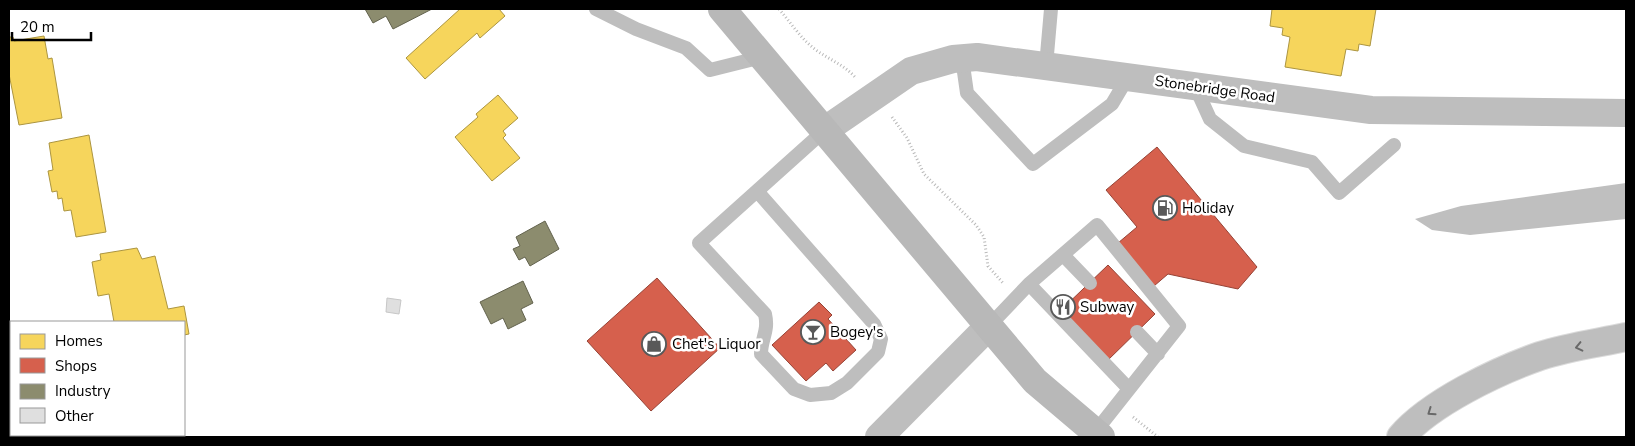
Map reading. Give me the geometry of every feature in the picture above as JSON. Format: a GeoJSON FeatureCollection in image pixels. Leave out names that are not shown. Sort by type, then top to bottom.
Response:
{"type":"FeatureCollection","features":[{"type":"Feature","properties":{"kind":"main road"},"geometry":{"type":"LineString","coordinates":[[722,9],[1035,381],[1095,436]]}},
{"type":"Feature","properties":{"kind":"main road","name":"Stonebridge Road"},"geometry":{"type":"LineString","coordinates":[[825,130],[911,71],[932,63],[977,57],[1371,110],[1626,113]]}},
{"type":"Feature","properties":{"kind":"main road"},"geometry":{"type":"LineString","coordinates":[[882,436],[989,326]]}},
{"type":"Feature","properties":{"kind":"main road"},"geometry":{"type":"LineString","coordinates":[[1401,437],[1409,428],[1456,395],[1493,376],[1540,356],[1626,337]]}},
{"type":"Feature","properties":{"kind":"lane"},"geometry":{"type":"LineString","coordinates":[[596,9],[636,28],[686,48],[710,70],[762,56]]}},
{"type":"Feature","properties":{"kind":"lane"},"geometry":{"type":"LineString","coordinates":[[1046,66],[1051,9]]}},
{"type":"Feature","properties":{"kind":"lane"},"geometry":{"type":"LineString","coordinates":[[962,58],[966,93],[1033,164],[1112,104],[1128,77]]}},
{"type":"Feature","properties":{"kind":"lane"},"geometry":{"type":"LineString","coordinates":[[1194,85],[1210,119],[1244,146],[1312,162],[1339,193],[1394,145]]}},
{"type":"Feature","properties":{"kind":"lane"},"geometry":{"type":"LineString","coordinates":[[757,191],[874,324],[881,338],[878,352],[847,383],[831,393],[810,395],[794,390],[760,354],[761,344],[766,336],[768,325],[765,314],[699,243],[825,130]]}},
{"type":"Feature","properties":{"kind":"lane"},"geometry":{"type":"LineString","coordinates":[[989,326],[1029,284],[1097,225],[1180,326],[1129,389],[1095,436]]}},
{"type":"Feature","properties":{"kind":"lane"},"geometry":{"type":"LineString","coordinates":[[1063,255],[1090,283]]}},
{"type":"Feature","properties":{"kind":"lane"},"geometry":{"type":"LineString","coordinates":[[1029,284],[1129,389]]}},
{"type":"Feature","properties":{"kind":"lane"},"geometry":{"type":"LineString","coordinates":[[1137,332],[1158,354]]}},
{"type":"Feature","properties":{"kind":"path"},"geometry":{"type":"LineString","coordinates":[[779,9],[803,38],[817,50],[849,71],[875,97],[907,138],[924,174],[976,225],[984,237],[988,266],[1016,297]]}},
{"type":"Feature","properties":{"kind":"path"},"geometry":{"type":"LineString","coordinates":[[1118,404],[1158,437]]}},
{"type":"Feature","properties":{"kind":"shaded area"},"geometry":{"type":"Polygon","coordinates":[[[1626,183],[1626,219],[1470,235],[1432,230],[1415,219],[1461,206],[1626,183]]]}},
{"type":"Feature","properties":{"kind":"building: Homes"},"geometry":{"type":"Polygon","coordinates":[[[460,9],[499,9],[505,16],[480,38],[477,33],[425,79],[406,58],[460,9]]]}},
{"type":"Feature","properties":{"kind":"building: Homes"},"geometry":{"type":"Polygon","coordinates":[[[1272,9],[1376,9],[1370,46],[1359,44],[1358,51],[1346,49],[1341,76],[1285,67],[1290,37],[1282,35],[1283,28],[1270,26],[1272,9]]]}},
{"type":"Feature","properties":{"kind":"building: Homes"},"geometry":{"type":"Polygon","coordinates":[[[44,36],[48,59],[52,58],[62,118],[19,125],[9,74],[9,37],[13,37],[14,41],[44,36]]]}},
{"type":"Feature","properties":{"kind":"building: Homes"},"geometry":{"type":"Polygon","coordinates":[[[498,95],[518,118],[503,131],[506,135],[503,138],[520,158],[492,181],[455,137],[478,117],[476,114],[498,95]]]}},
{"type":"Feature","properties":{"kind":"building: Homes"},"geometry":{"type":"Polygon","coordinates":[[[89,135],[106,232],[76,237],[71,210],[64,211],[62,198],[58,199],[57,191],[52,192],[48,171],[53,170],[49,143],[89,135]]]}},
{"type":"Feature","properties":{"kind":"building: Homes"},"geometry":{"type":"Polygon","coordinates":[[[137,248],[142,259],[155,256],[168,309],[184,306],[189,334],[185,335],[185,321],[114,321],[109,294],[98,296],[92,262],[101,260],[100,254],[137,248]]]}},
{"type":"Feature","properties":{"kind":"building: Homes"},"geometry":{"type":"Polygon","coordinates":[[[85,436],[134,436],[134,437],[85,436]]]}},
{"type":"Feature","properties":{"kind":"building: Shops","name":"Holiday"},"geometry":{"type":"Polygon","coordinates":[[[1157,147],[1257,267],[1238,289],[1168,274],[1154,286],[1118,243],[1137,227],[1106,190],[1157,147]]]}},
{"type":"Feature","properties":{"kind":"building: Shops"},"geometry":{"type":"Polygon","coordinates":[[[1108,265],[1155,314],[1106,362],[1058,313],[1108,265]]]}},
{"type":"Feature","properties":{"kind":"building: Shops","name":"Chet's Liquor"},"geometry":{"type":"Polygon","coordinates":[[[657,278],[720,348],[651,411],[587,341],[657,278]]]}},
{"type":"Feature","properties":{"kind":"building: Shops","name":"Bogey's"},"geometry":{"type":"Polygon","coordinates":[[[819,302],[832,315],[828,319],[856,350],[833,371],[826,363],[806,381],[772,345],[819,302]]]}},
{"type":"Feature","properties":{"kind":"building: Industry"},"geometry":{"type":"Polygon","coordinates":[[[365,9],[432,9],[393,29],[386,16],[373,23],[365,9]]]}},
{"type":"Feature","properties":{"kind":"building: Industry"},"geometry":{"type":"Polygon","coordinates":[[[545,221],[559,249],[530,266],[525,257],[519,260],[513,249],[520,246],[516,237],[545,221]]]}},
{"type":"Feature","properties":{"kind":"building: Industry"},"geometry":{"type":"Polygon","coordinates":[[[523,281],[533,303],[521,309],[526,320],[508,329],[503,318],[491,324],[480,302],[523,281]]]}},
{"type":"Feature","properties":{"kind":"building: Other"},"geometry":{"type":"Polygon","coordinates":[[[387,298],[401,300],[399,314],[386,312],[387,298]]]}},
{"type":"Feature","properties":{"kind":"place","name":"Holiday"},"geometry":{"type":"Point","coordinates":[1165,208]}},
{"type":"Feature","properties":{"kind":"place","name":"Subway"},"geometry":{"type":"Point","coordinates":[1063,307]}},
{"type":"Feature","properties":{"kind":"place","name":"Bogey's"},"geometry":{"type":"Point","coordinates":[813,332]}},
{"type":"Feature","properties":{"kind":"place","name":"Chet's Liquor"},"geometry":{"type":"Point","coordinates":[654,344]}}]}
